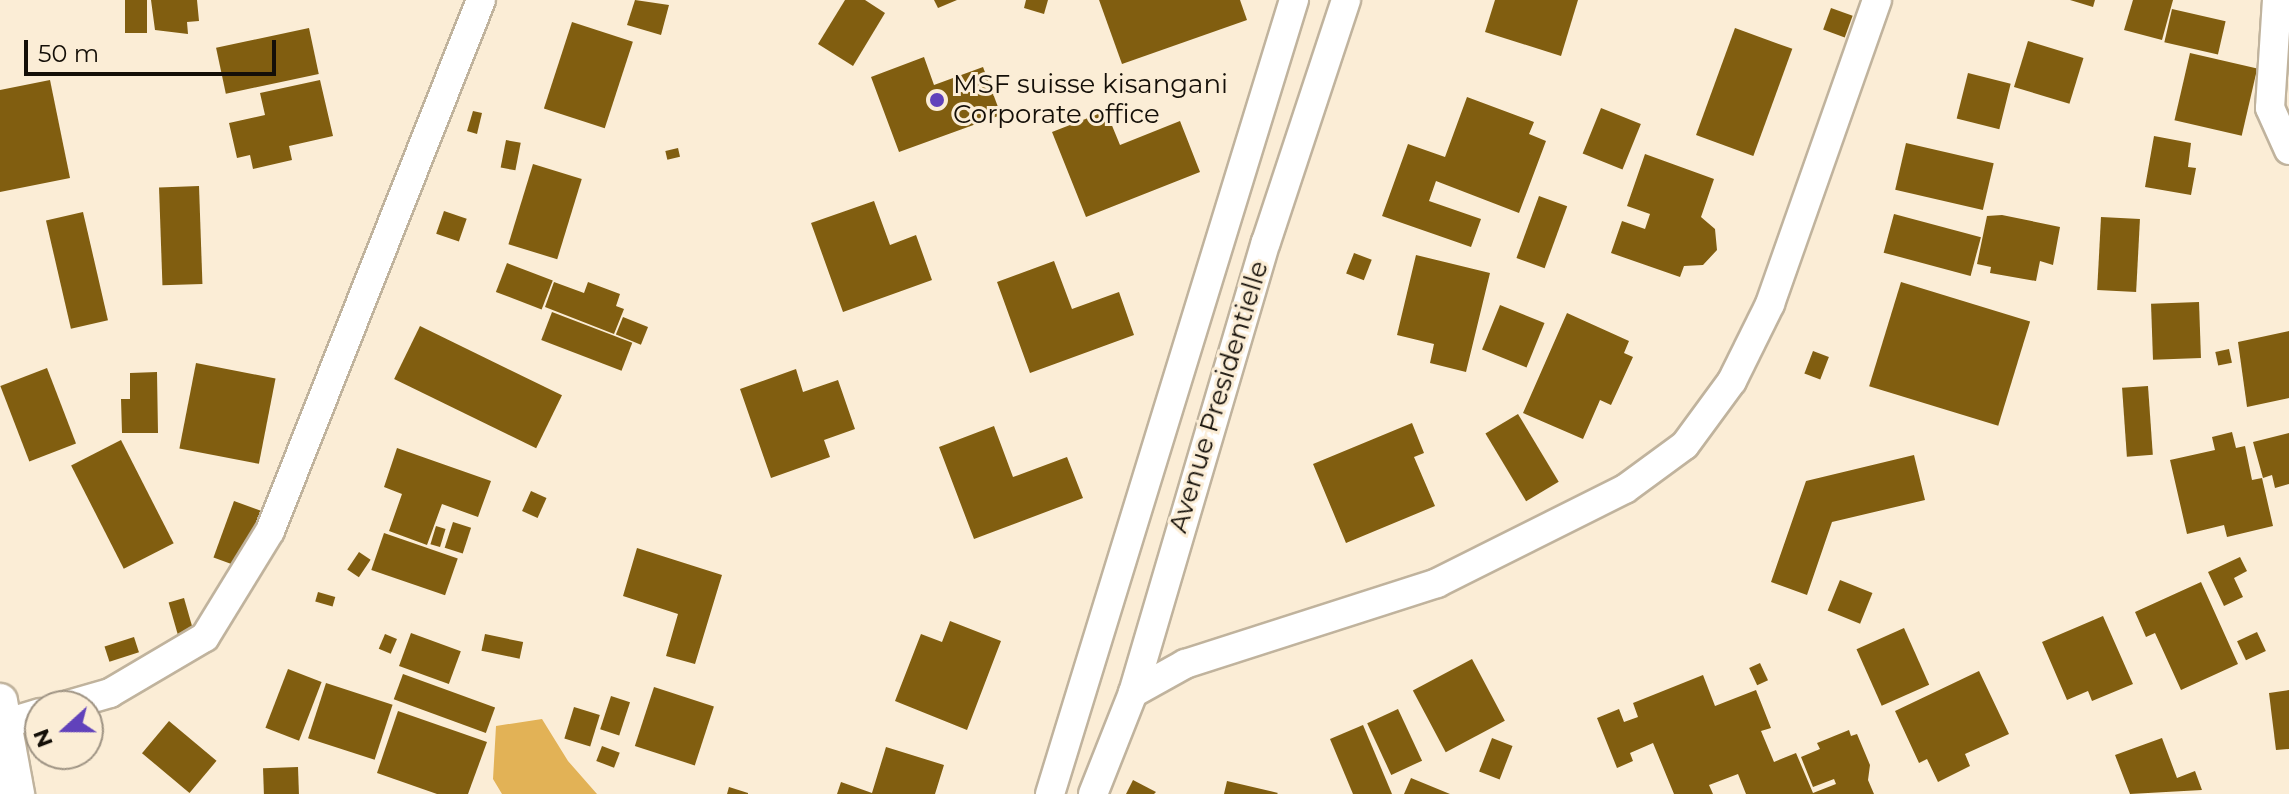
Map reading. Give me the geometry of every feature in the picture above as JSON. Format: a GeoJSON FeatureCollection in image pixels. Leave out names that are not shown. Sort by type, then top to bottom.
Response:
{"type":"FeatureCollection","features":[{"type":"Feature","properties":{"kind":"street"},"geometry":{"type":"LineString","coordinates":[[104,695],[205,637],[270,531],[481,0]]}},
{"type":"Feature","properties":{"kind":"street","name":"Avenue Presidentielle"},"geometry":{"type":"LineString","coordinates":[[1050,794],[1107,618],[1294,0]]}},
{"type":"Feature","properties":{"kind":"street","name":"Avenue Presidentielle"},"geometry":{"type":"LineString","coordinates":[[1093,794],[1133,693],[1145,642],[1346,0]]}},
{"type":"Feature","properties":{"kind":"street"},"geometry":{"type":"LineString","coordinates":[[1133,693],[1185,664],[1437,583],[1625,489],[1685,445],[1732,381],[1770,304],[1877,0]]}},
{"type":"Feature","properties":{"kind":"street"},"geometry":{"type":"LineString","coordinates":[[2277,0],[2270,108],[2289,150]]}},
{"type":"Feature","properties":{"kind":"street"},"geometry":{"type":"LineString","coordinates":[[1107,618],[1145,642]]}},
{"type":"Feature","properties":{"kind":"street"},"geometry":{"type":"LineString","coordinates":[[17,794],[2,712],[24,713]]}},
{"type":"Feature","properties":{"kind":"shaded area"},"geometry":{"type":"Polygon","coordinates":[[[542,719],[568,761],[597,794],[502,794],[493,779],[496,726],[542,719]]]}},
{"type":"Feature","properties":{"kind":"building"},"geometry":{"type":"Polygon","coordinates":[[[125,0],[147,0],[147,33],[125,33],[125,0]]]}},
{"type":"Feature","properties":{"kind":"building"},"geometry":{"type":"Polygon","coordinates":[[[151,0],[197,0],[199,21],[187,22],[188,34],[155,30],[151,0]]]}},
{"type":"Feature","properties":{"kind":"building"},"geometry":{"type":"Polygon","coordinates":[[[635,0],[669,5],[661,35],[627,25],[635,0]]]}},
{"type":"Feature","properties":{"kind":"building"},"geometry":{"type":"Polygon","coordinates":[[[845,0],[865,0],[885,13],[853,66],[818,44],[845,0]]]}},
{"type":"Feature","properties":{"kind":"building"},"geometry":{"type":"Polygon","coordinates":[[[934,0],[957,0],[938,8],[934,0]]]}},
{"type":"Feature","properties":{"kind":"building"},"geometry":{"type":"Polygon","coordinates":[[[1026,0],[1048,0],[1044,14],[1024,8],[1026,0]]]}},
{"type":"Feature","properties":{"kind":"building"},"geometry":{"type":"Polygon","coordinates":[[[1099,0],[1240,0],[1247,20],[1122,64],[1099,0]]]}},
{"type":"Feature","properties":{"kind":"building"},"geometry":{"type":"Polygon","coordinates":[[[1495,0],[1578,0],[1561,56],[1485,32],[1495,0]]]}},
{"type":"Feature","properties":{"kind":"building"},"geometry":{"type":"Polygon","coordinates":[[[2070,0],[2095,0],[2093,7],[2070,0]]]}},
{"type":"Feature","properties":{"kind":"building"},"geometry":{"type":"Polygon","coordinates":[[[2133,0],[2173,0],[2162,40],[2124,30],[2133,0]]]}},
{"type":"Feature","properties":{"kind":"building"},"geometry":{"type":"Polygon","coordinates":[[[1831,8],[1853,16],[1845,37],[1823,30],[1831,8]]]}},
{"type":"Feature","properties":{"kind":"building"},"geometry":{"type":"Polygon","coordinates":[[[2172,9],[2226,21],[2218,55],[2164,42],[2172,9]]]}},
{"type":"Feature","properties":{"kind":"building"},"geometry":{"type":"Polygon","coordinates":[[[572,22],[633,42],[605,128],[544,109],[572,22]]]}},
{"type":"Feature","properties":{"kind":"building"},"geometry":{"type":"Polygon","coordinates":[[[309,28],[319,74],[226,94],[216,48],[309,28]]]}},
{"type":"Feature","properties":{"kind":"building"},"geometry":{"type":"Polygon","coordinates":[[[1735,28],[1792,49],[1753,156],[1696,135],[1735,28]]]}},
{"type":"Feature","properties":{"kind":"building"},"geometry":{"type":"Polygon","coordinates":[[[2028,41],[2083,58],[2069,104],[2014,87],[2028,41]]]}},
{"type":"Feature","properties":{"kind":"building"},"geometry":{"type":"Polygon","coordinates":[[[2190,53],[2257,69],[2242,136],[2174,120],[2190,53]]]}},
{"type":"Feature","properties":{"kind":"building","name":"MSF suisse kisangani Corporate office"},"geometry":{"type":"Polygon","coordinates":[[[924,57],[934,85],[983,67],[1001,115],[899,152],[871,77],[924,57]]]}},
{"type":"Feature","properties":{"kind":"building"},"geometry":{"type":"Polygon","coordinates":[[[1968,73],[2011,84],[1999,129],[1957,119],[1968,73]]]}},
{"type":"Feature","properties":{"kind":"building"},"geometry":{"type":"Polygon","coordinates":[[[50,80],[70,178],[0,192],[0,90],[50,80]]]}},
{"type":"Feature","properties":{"kind":"building"},"geometry":{"type":"Polygon","coordinates":[[[320,80],[333,136],[289,146],[292,160],[253,169],[250,155],[237,158],[229,123],[265,115],[260,93],[320,80]]]}},
{"type":"Feature","properties":{"kind":"building"},"geometry":{"type":"Polygon","coordinates":[[[1467,97],[1534,122],[1529,134],[1546,141],[1519,213],[1436,181],[1429,201],[1481,219],[1471,247],[1382,216],[1408,144],[1445,157],[1467,97]]]}},
{"type":"Feature","properties":{"kind":"building"},"geometry":{"type":"Polygon","coordinates":[[[1601,108],[1641,124],[1623,170],[1583,153],[1601,108]]]}},
{"type":"Feature","properties":{"kind":"building"},"geometry":{"type":"Polygon","coordinates":[[[473,111],[482,113],[477,134],[467,131],[473,111]]]}},
{"type":"Feature","properties":{"kind":"building"},"geometry":{"type":"Polygon","coordinates":[[[1106,111],[1120,145],[1180,121],[1200,172],[1086,217],[1052,132],[1106,111]]]}},
{"type":"Feature","properties":{"kind":"building"},"geometry":{"type":"Polygon","coordinates":[[[2154,136],[2191,143],[2188,167],[2196,168],[2191,195],[2145,187],[2154,136]]]}},
{"type":"Feature","properties":{"kind":"building"},"geometry":{"type":"Polygon","coordinates":[[[506,140],[521,143],[515,170],[501,167],[506,140]]]}},
{"type":"Feature","properties":{"kind":"building"},"geometry":{"type":"Polygon","coordinates":[[[1906,143],[1994,163],[1983,210],[1895,190],[1906,143]]]}},
{"type":"Feature","properties":{"kind":"building"},"geometry":{"type":"Polygon","coordinates":[[[678,148],[680,157],[667,160],[665,151],[678,148]]]}},
{"type":"Feature","properties":{"kind":"building"},"geometry":{"type":"Polygon","coordinates":[[[1645,154],[1714,179],[1701,217],[1715,229],[1717,250],[1703,265],[1684,266],[1680,277],[1611,253],[1622,221],[1645,229],[1650,214],[1627,206],[1645,154]]]}},
{"type":"Feature","properties":{"kind":"building"},"geometry":{"type":"Polygon","coordinates":[[[533,164],[582,179],[557,259],[508,244],[533,164]]]}},
{"type":"Feature","properties":{"kind":"building"},"geometry":{"type":"Polygon","coordinates":[[[199,186],[202,284],[162,285],[159,187],[199,186]]]}},
{"type":"Feature","properties":{"kind":"building"},"geometry":{"type":"Polygon","coordinates":[[[1539,196],[1567,206],[1545,268],[1516,258],[1539,196]]]}},
{"type":"Feature","properties":{"kind":"building"},"geometry":{"type":"Polygon","coordinates":[[[874,201],[890,245],[916,235],[932,280],[843,312],[811,223],[874,201]]]}},
{"type":"Feature","properties":{"kind":"building"},"geometry":{"type":"Polygon","coordinates":[[[444,211],[467,219],[459,242],[436,234],[444,211]]]}},
{"type":"Feature","properties":{"kind":"building"},"geometry":{"type":"Polygon","coordinates":[[[83,212],[108,320],[71,329],[46,221],[83,212]]]}},
{"type":"Feature","properties":{"kind":"building"},"geometry":{"type":"Polygon","coordinates":[[[1894,214],[1981,237],[1971,276],[1884,253],[1894,214]]]}},
{"type":"Feature","properties":{"kind":"building"},"geometry":{"type":"Polygon","coordinates":[[[2002,215],[2060,227],[2053,265],[2040,261],[2036,281],[1990,273],[1991,267],[1977,264],[1987,216],[2002,215]]]}},
{"type":"Feature","properties":{"kind":"building"},"geometry":{"type":"Polygon","coordinates":[[[2101,217],[2140,219],[2136,292],[2097,290],[2101,217]]]}},
{"type":"Feature","properties":{"kind":"building"},"geometry":{"type":"Polygon","coordinates":[[[1354,253],[1372,260],[1364,280],[1346,274],[1354,253]]]}},
{"type":"Feature","properties":{"kind":"building"},"geometry":{"type":"Polygon","coordinates":[[[1416,255],[1490,273],[1466,372],[1430,363],[1434,344],[1397,335],[1416,255]]]}},
{"type":"Feature","properties":{"kind":"building"},"geometry":{"type":"Polygon","coordinates":[[[1054,261],[1072,309],[1119,292],[1134,335],[1030,373],[997,282],[1054,261]]]}},
{"type":"Feature","properties":{"kind":"building"},"geometry":{"type":"Polygon","coordinates":[[[507,263],[553,281],[542,310],[496,292],[507,263]]]}},
{"type":"Feature","properties":{"kind":"building"},"geometry":{"type":"Polygon","coordinates":[[[554,282],[584,293],[588,282],[620,294],[616,306],[624,309],[614,334],[545,307],[554,282]]]}},
{"type":"Feature","properties":{"kind":"building"},"geometry":{"type":"Polygon","coordinates":[[[1901,282],[2030,321],[1998,426],[1869,386],[1901,282]]]}},
{"type":"Feature","properties":{"kind":"building"},"geometry":{"type":"Polygon","coordinates":[[[2199,302],[2201,358],[2153,360],[2151,304],[2199,302]]]}},
{"type":"Feature","properties":{"kind":"building"},"geometry":{"type":"Polygon","coordinates":[[[1500,305],[1545,323],[1527,367],[1482,350],[1500,305]]]}},
{"type":"Feature","properties":{"kind":"building"},"geometry":{"type":"Polygon","coordinates":[[[552,312],[632,343],[622,371],[541,340],[552,312]]]}},
{"type":"Feature","properties":{"kind":"building"},"geometry":{"type":"Polygon","coordinates":[[[1567,313],[1629,341],[1624,353],[1633,357],[1611,405],[1600,400],[1583,439],[1523,413],[1567,313]]]}},
{"type":"Feature","properties":{"kind":"building"},"geometry":{"type":"Polygon","coordinates":[[[623,317],[648,327],[641,345],[616,335],[623,317]]]}},
{"type":"Feature","properties":{"kind":"building"},"geometry":{"type":"Polygon","coordinates":[[[420,326],[562,395],[536,448],[394,379],[420,326]]]}},
{"type":"Feature","properties":{"kind":"building"},"geometry":{"type":"Polygon","coordinates":[[[2289,331],[2289,398],[2247,407],[2238,342],[2289,331]]]}},
{"type":"Feature","properties":{"kind":"building"},"geometry":{"type":"Polygon","coordinates":[[[2229,349],[2232,363],[2218,366],[2215,352],[2229,349]]]}},
{"type":"Feature","properties":{"kind":"building"},"geometry":{"type":"Polygon","coordinates":[[[1813,351],[1829,357],[1820,379],[1804,373],[1813,351]]]}},
{"type":"Feature","properties":{"kind":"building"},"geometry":{"type":"Polygon","coordinates":[[[196,363],[276,378],[259,464],[179,448],[196,363]]]}},
{"type":"Feature","properties":{"kind":"building"},"geometry":{"type":"Polygon","coordinates":[[[47,368],[76,444],[29,462],[0,386],[47,368]]]}},
{"type":"Feature","properties":{"kind":"building"},"geometry":{"type":"Polygon","coordinates":[[[796,369],[803,392],[838,380],[855,429],[824,440],[830,457],[771,478],[740,389],[796,369]]]}},
{"type":"Feature","properties":{"kind":"building"},"geometry":{"type":"Polygon","coordinates":[[[157,372],[158,433],[122,433],[121,399],[130,399],[130,373],[157,372]]]}},
{"type":"Feature","properties":{"kind":"building"},"geometry":{"type":"Polygon","coordinates":[[[2148,386],[2153,455],[2127,457],[2122,388],[2148,386]]]}},
{"type":"Feature","properties":{"kind":"building"},"geometry":{"type":"Polygon","coordinates":[[[1518,414],[1559,482],[1526,501],[1485,434],[1518,414]]]}},
{"type":"Feature","properties":{"kind":"building"},"geometry":{"type":"Polygon","coordinates":[[[1412,423],[1424,453],[1414,457],[1435,506],[1346,543],[1313,464],[1412,423]]]}},
{"type":"Feature","properties":{"kind":"building"},"geometry":{"type":"Polygon","coordinates":[[[994,426],[1013,477],[1067,457],[1083,498],[974,539],[939,447],[994,426]]]}},
{"type":"Feature","properties":{"kind":"building"},"geometry":{"type":"Polygon","coordinates":[[[2232,432],[2236,448],[2245,446],[2252,480],[2262,478],[2273,526],[2227,537],[2224,525],[2187,534],[2170,460],[2215,450],[2212,437],[2232,432]]]}},
{"type":"Feature","properties":{"kind":"building"},"geometry":{"type":"Polygon","coordinates":[[[2289,433],[2289,484],[2275,488],[2272,475],[2263,478],[2253,442],[2289,433]]]}},
{"type":"Feature","properties":{"kind":"building"},"geometry":{"type":"Polygon","coordinates":[[[121,440],[174,543],[124,569],[71,465],[121,440]]]}},
{"type":"Feature","properties":{"kind":"building"},"geometry":{"type":"Polygon","coordinates":[[[397,448],[491,481],[478,517],[442,504],[427,545],[389,531],[402,494],[384,487],[397,448]]]}},
{"type":"Feature","properties":{"kind":"building"},"geometry":{"type":"Polygon","coordinates":[[[1914,455],[1925,500],[1832,522],[1807,595],[1771,582],[1806,481],[1914,455]]]}},
{"type":"Feature","properties":{"kind":"building"},"geometry":{"type":"Polygon","coordinates":[[[531,491],[547,498],[538,518],[522,511],[531,491]]]}},
{"type":"Feature","properties":{"kind":"building"},"geometry":{"type":"Polygon","coordinates":[[[234,501],[262,511],[242,568],[213,557],[234,501]]]}},
{"type":"Feature","properties":{"kind":"building"},"geometry":{"type":"Polygon","coordinates":[[[453,522],[471,528],[463,554],[445,548],[453,522]]]}},
{"type":"Feature","properties":{"kind":"building"},"geometry":{"type":"Polygon","coordinates":[[[436,526],[446,529],[440,547],[430,544],[436,526]]]}},
{"type":"Feature","properties":{"kind":"building"},"geometry":{"type":"Polygon","coordinates":[[[384,533],[458,558],[445,595],[371,570],[384,533]]]}},
{"type":"Feature","properties":{"kind":"building"},"geometry":{"type":"Polygon","coordinates":[[[637,548],[722,575],[695,664],[666,656],[678,614],[623,596],[637,548]]]}},
{"type":"Feature","properties":{"kind":"building"},"geometry":{"type":"Polygon","coordinates":[[[359,552],[371,560],[359,577],[347,569],[359,552]]]}},
{"type":"Feature","properties":{"kind":"building"},"geometry":{"type":"Polygon","coordinates":[[[2240,557],[2247,571],[2234,578],[2243,597],[2224,606],[2208,572],[2240,557]]]}},
{"type":"Feature","properties":{"kind":"building"},"geometry":{"type":"Polygon","coordinates":[[[1840,580],[1872,593],[1860,624],[1828,611],[1840,580]]]}},
{"type":"Feature","properties":{"kind":"building"},"geometry":{"type":"Polygon","coordinates":[[[2201,582],[2238,664],[2181,690],[2155,633],[2146,637],[2135,612],[2201,582]]]}},
{"type":"Feature","properties":{"kind":"building"},"geometry":{"type":"Polygon","coordinates":[[[318,592],[335,597],[333,607],[315,602],[318,592]]]}},
{"type":"Feature","properties":{"kind":"building"},"geometry":{"type":"Polygon","coordinates":[[[184,598],[193,630],[178,634],[169,602],[184,598]]]}},
{"type":"Feature","properties":{"kind":"building"},"geometry":{"type":"Polygon","coordinates":[[[2103,616],[2133,684],[2092,701],[2088,691],[2067,700],[2042,642],[2103,616]]]}},
{"type":"Feature","properties":{"kind":"building"},"geometry":{"type":"Polygon","coordinates":[[[950,621],[1001,641],[967,730],[895,701],[921,634],[942,642],[950,621]]]}},
{"type":"Feature","properties":{"kind":"building"},"geometry":{"type":"Polygon","coordinates":[[[1904,628],[1929,685],[1882,706],[1856,649],[1904,628]]]}},
{"type":"Feature","properties":{"kind":"building"},"geometry":{"type":"Polygon","coordinates":[[[2257,632],[2266,651],[2246,660],[2237,641],[2257,632]]]}},
{"type":"Feature","properties":{"kind":"building"},"geometry":{"type":"Polygon","coordinates":[[[411,633],[461,651],[449,684],[399,666],[411,633]]]}},
{"type":"Feature","properties":{"kind":"building"},"geometry":{"type":"Polygon","coordinates":[[[385,634],[397,639],[391,654],[379,649],[385,634]]]}},
{"type":"Feature","properties":{"kind":"building"},"geometry":{"type":"Polygon","coordinates":[[[485,634],[523,642],[520,659],[481,651],[485,634]]]}},
{"type":"Feature","properties":{"kind":"building"},"geometry":{"type":"Polygon","coordinates":[[[134,637],[139,652],[109,662],[105,647],[134,637]]]}},
{"type":"Feature","properties":{"kind":"building"},"geometry":{"type":"Polygon","coordinates":[[[1472,659],[1505,721],[1446,752],[1413,690],[1472,659]]]}},
{"type":"Feature","properties":{"kind":"building"},"geometry":{"type":"Polygon","coordinates":[[[1760,663],[1768,680],[1757,685],[1749,668],[1760,663]]]}},
{"type":"Feature","properties":{"kind":"building"},"geometry":{"type":"Polygon","coordinates":[[[288,669],[322,682],[299,741],[265,728],[288,669]]]}},
{"type":"Feature","properties":{"kind":"building"},"geometry":{"type":"Polygon","coordinates":[[[1979,671],[2009,734],[1965,754],[1970,766],[1938,782],[1927,759],[1919,763],[1895,711],[1979,671]]]}},
{"type":"Feature","properties":{"kind":"building"},"geometry":{"type":"Polygon","coordinates":[[[403,674],[495,708],[486,733],[394,699],[403,674]]]}},
{"type":"Feature","properties":{"kind":"building"},"geometry":{"type":"Polygon","coordinates":[[[1703,675],[1715,706],[1756,690],[1771,728],[1761,731],[1774,762],[1796,753],[1813,793],[1836,784],[1834,779],[1813,787],[1801,757],[1820,749],[1817,743],[1849,730],[1851,736],[1857,734],[1870,765],[1868,780],[1874,794],[1746,794],[1738,774],[1709,785],[1713,794],[1674,794],[1653,743],[1630,753],[1633,761],[1617,768],[1597,718],[1619,709],[1624,722],[1638,717],[1633,703],[1703,675]]]}},
{"type":"Feature","properties":{"kind":"building"},"geometry":{"type":"Polygon","coordinates":[[[326,683],[393,705],[375,760],[308,738],[326,683]]]}},
{"type":"Feature","properties":{"kind":"building"},"geometry":{"type":"Polygon","coordinates":[[[654,687],[714,706],[695,765],[635,746],[654,687]]]}},
{"type":"Feature","properties":{"kind":"building"},"geometry":{"type":"Polygon","coordinates":[[[2289,690],[2289,749],[2276,750],[2269,693],[2289,690]]]}},
{"type":"Feature","properties":{"kind":"building"},"geometry":{"type":"Polygon","coordinates":[[[611,696],[630,702],[619,735],[600,729],[611,696]]]}},
{"type":"Feature","properties":{"kind":"building"},"geometry":{"type":"Polygon","coordinates":[[[574,707],[600,715],[590,746],[564,739],[574,707]]]}},
{"type":"Feature","properties":{"kind":"building"},"geometry":{"type":"Polygon","coordinates":[[[1398,709],[1422,761],[1391,775],[1367,723],[1398,709]]]}},
{"type":"Feature","properties":{"kind":"building"},"geometry":{"type":"Polygon","coordinates":[[[398,711],[487,742],[468,794],[437,794],[377,773],[398,711]]]}},
{"type":"Feature","properties":{"kind":"building"},"geometry":{"type":"Polygon","coordinates":[[[169,721],[216,761],[189,793],[142,753],[169,721]]]}},
{"type":"Feature","properties":{"kind":"building"},"geometry":{"type":"Polygon","coordinates":[[[1363,725],[1392,794],[1353,794],[1330,739],[1363,725]]]}},
{"type":"Feature","properties":{"kind":"building"},"geometry":{"type":"Polygon","coordinates":[[[1492,738],[1513,746],[1500,779],[1479,772],[1492,738]]]}},
{"type":"Feature","properties":{"kind":"building"},"geometry":{"type":"Polygon","coordinates":[[[2162,738],[2177,778],[2195,771],[2202,790],[2130,794],[2115,755],[2162,738]]]}},
{"type":"Feature","properties":{"kind":"building"},"geometry":{"type":"Polygon","coordinates":[[[602,746],[620,753],[614,768],[596,761],[602,746]]]}},
{"type":"Feature","properties":{"kind":"building"},"geometry":{"type":"Polygon","coordinates":[[[886,747],[944,765],[935,794],[837,794],[841,782],[872,793],[886,747]]]}},
{"type":"Feature","properties":{"kind":"building"},"geometry":{"type":"Polygon","coordinates":[[[298,767],[299,794],[264,794],[263,768],[298,767]]]}},
{"type":"Feature","properties":{"kind":"building"},"geometry":{"type":"Polygon","coordinates":[[[1411,778],[1450,794],[1404,794],[1411,778]]]}},
{"type":"Feature","properties":{"kind":"building"},"geometry":{"type":"Polygon","coordinates":[[[1133,780],[1156,792],[1126,794],[1133,780]]]}},
{"type":"Feature","properties":{"kind":"building"},"geometry":{"type":"Polygon","coordinates":[[[1227,781],[1278,793],[1224,794],[1227,781]]]}},
{"type":"Feature","properties":{"kind":"building"},"geometry":{"type":"Polygon","coordinates":[[[729,787],[748,793],[748,794],[727,794],[729,787]]]}},
{"type":"Feature","properties":{"kind":"place","name":"MSF suisse kisangani Corporate office"},"geometry":{"type":"Point","coordinates":[937,100]}}]}
